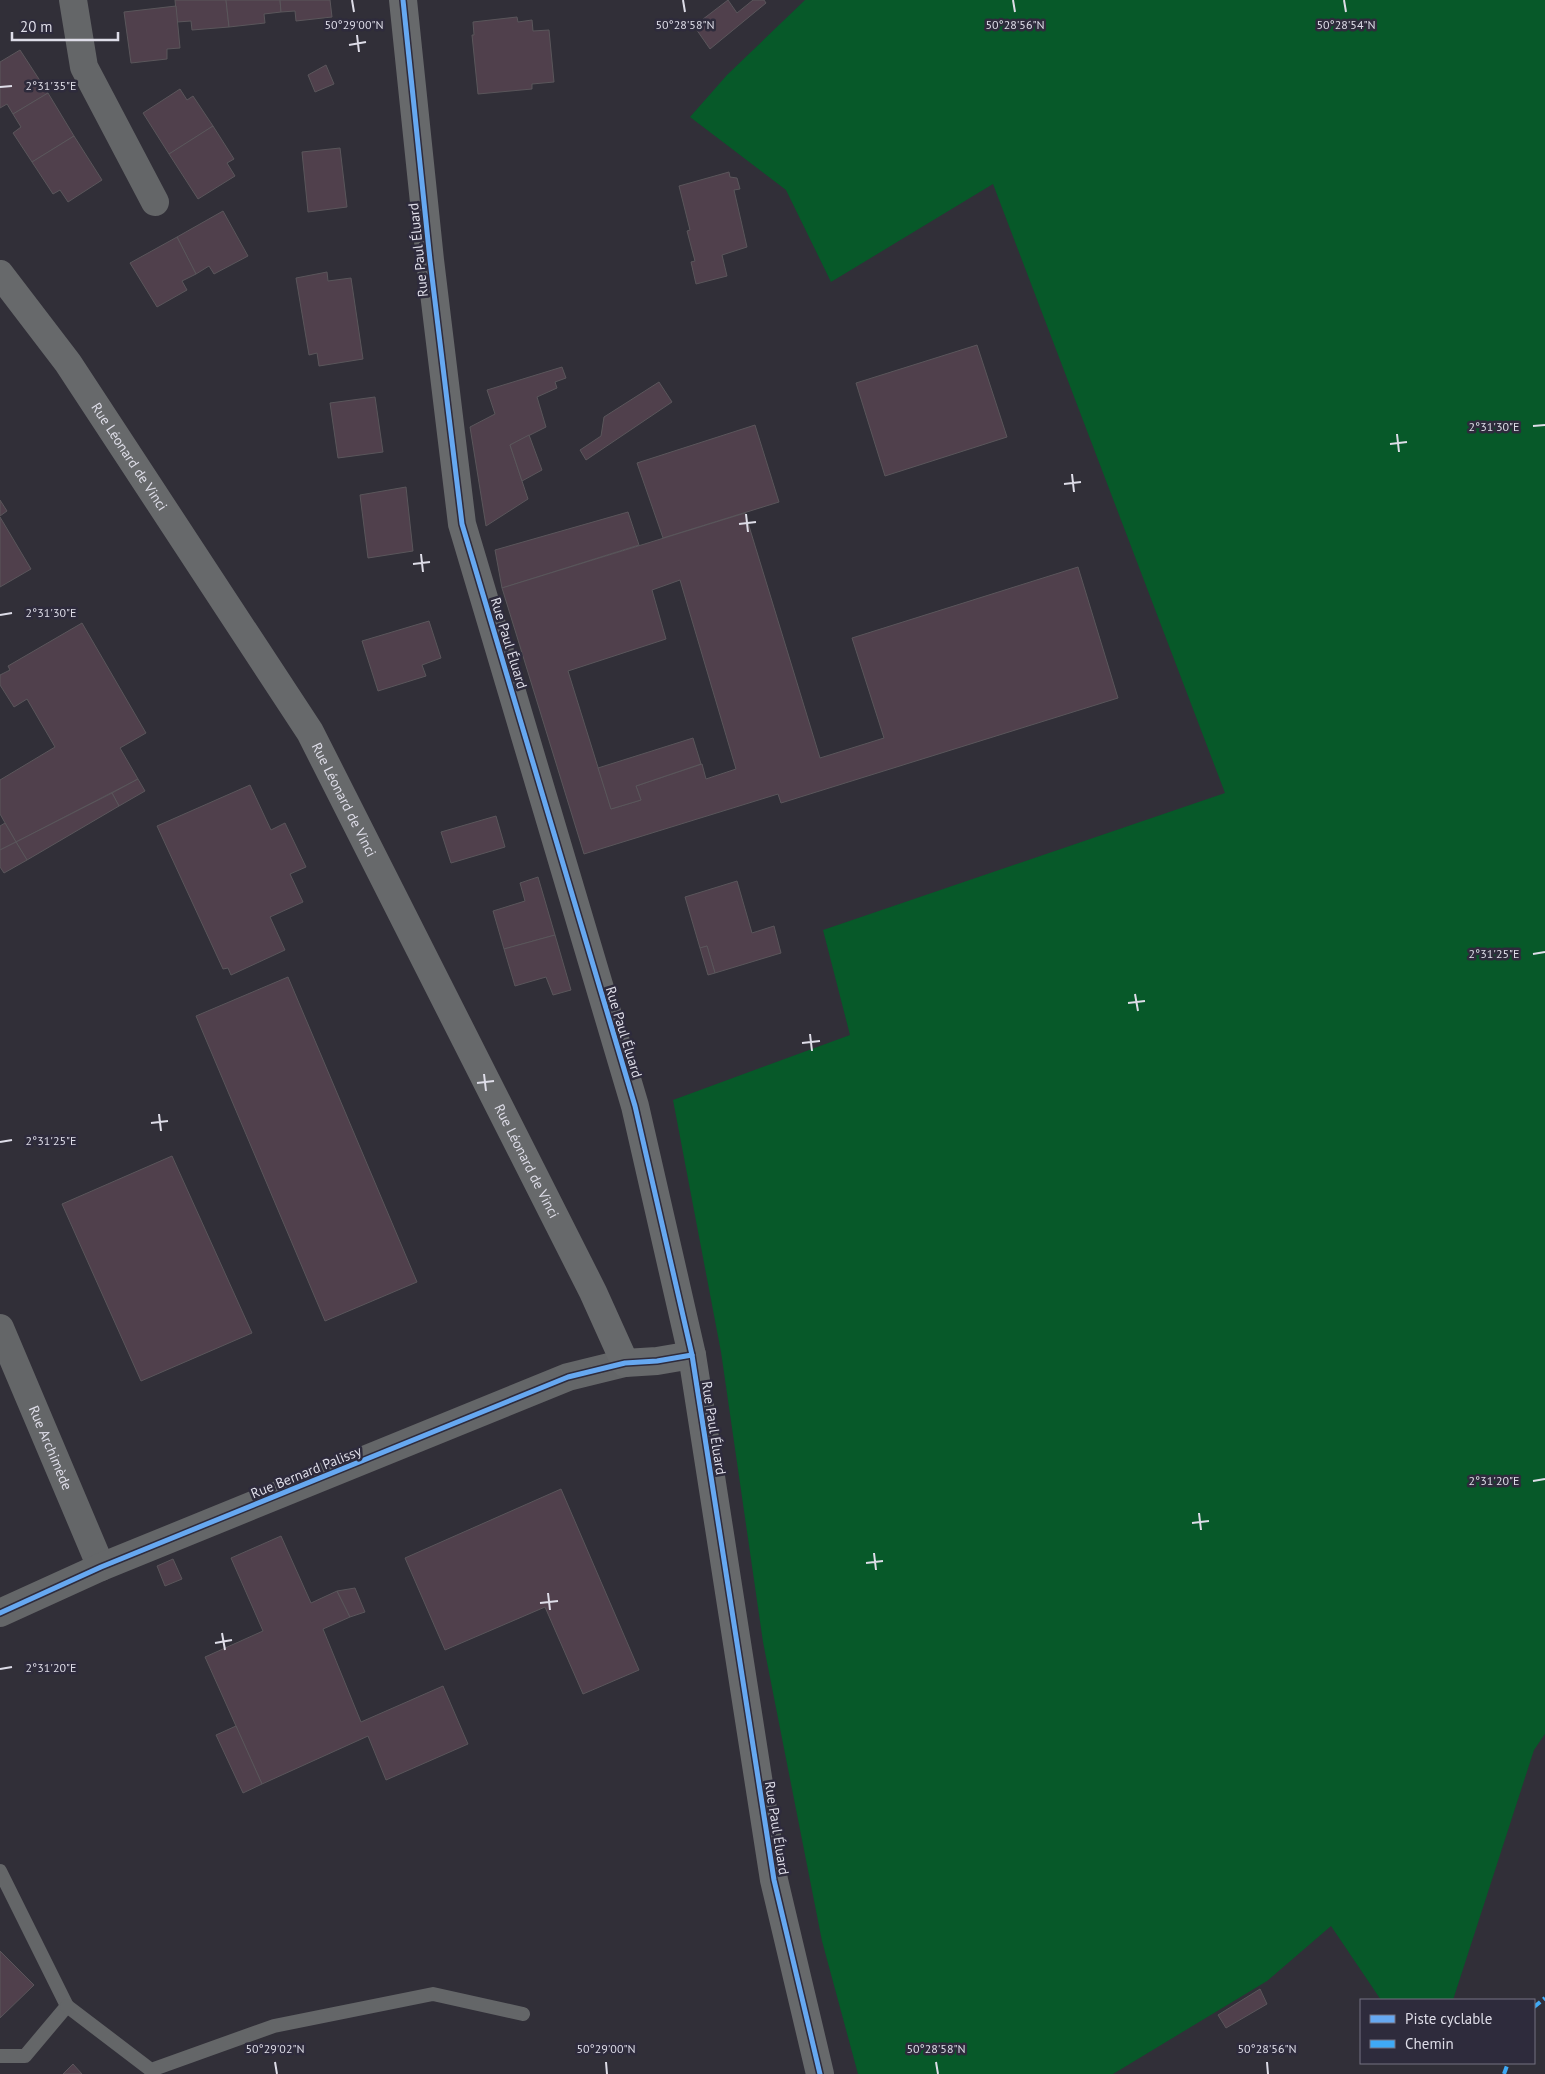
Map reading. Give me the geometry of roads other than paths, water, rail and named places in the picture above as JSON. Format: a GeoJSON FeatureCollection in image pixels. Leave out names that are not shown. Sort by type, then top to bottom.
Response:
{"type":"FeatureCollection","features":[{"type":"Feature","properties":{"kind":"street"},"geometry":{"type":"LineString","coordinates":[[73,0],[84,67],[155,202]]}},
{"type":"Feature","properties":{"kind":"street","name":"Rue Paul Éluard"},"geometry":{"type":"LineString","coordinates":[[403,0],[429,251],[462,524],[635,1106],[692,1355],[774,1880],[820,2074]]}},
{"type":"Feature","properties":{"kind":"street","name":"Rue Léonard de Vinci"},"geometry":{"type":"LineString","coordinates":[[0,274],[68,363],[310,732],[593,1292],[625,1363]]}},
{"type":"Feature","properties":{"kind":"street","name":"Rue Archimède"},"geometry":{"type":"LineString","coordinates":[[0,1328],[101,1567]]}},
{"type":"Feature","properties":{"kind":"street"},"geometry":{"type":"LineString","coordinates":[[625,1363],[657,1362],[692,1355]]}},
{"type":"Feature","properties":{"kind":"street","name":"Rue Bernard Palissy"},"geometry":{"type":"LineString","coordinates":[[0,1613],[101,1567],[568,1377],[625,1363]]}},
{"type":"Feature","properties":{"kind":"lane"},"geometry":{"type":"LineString","coordinates":[[0,1871],[67,2006],[151,2070],[274,2026],[433,1994],[523,2014]]}},
{"type":"Feature","properties":{"kind":"lane"},"geometry":{"type":"LineString","coordinates":[[0,2056],[25,2056],[67,2006]]}}]}
